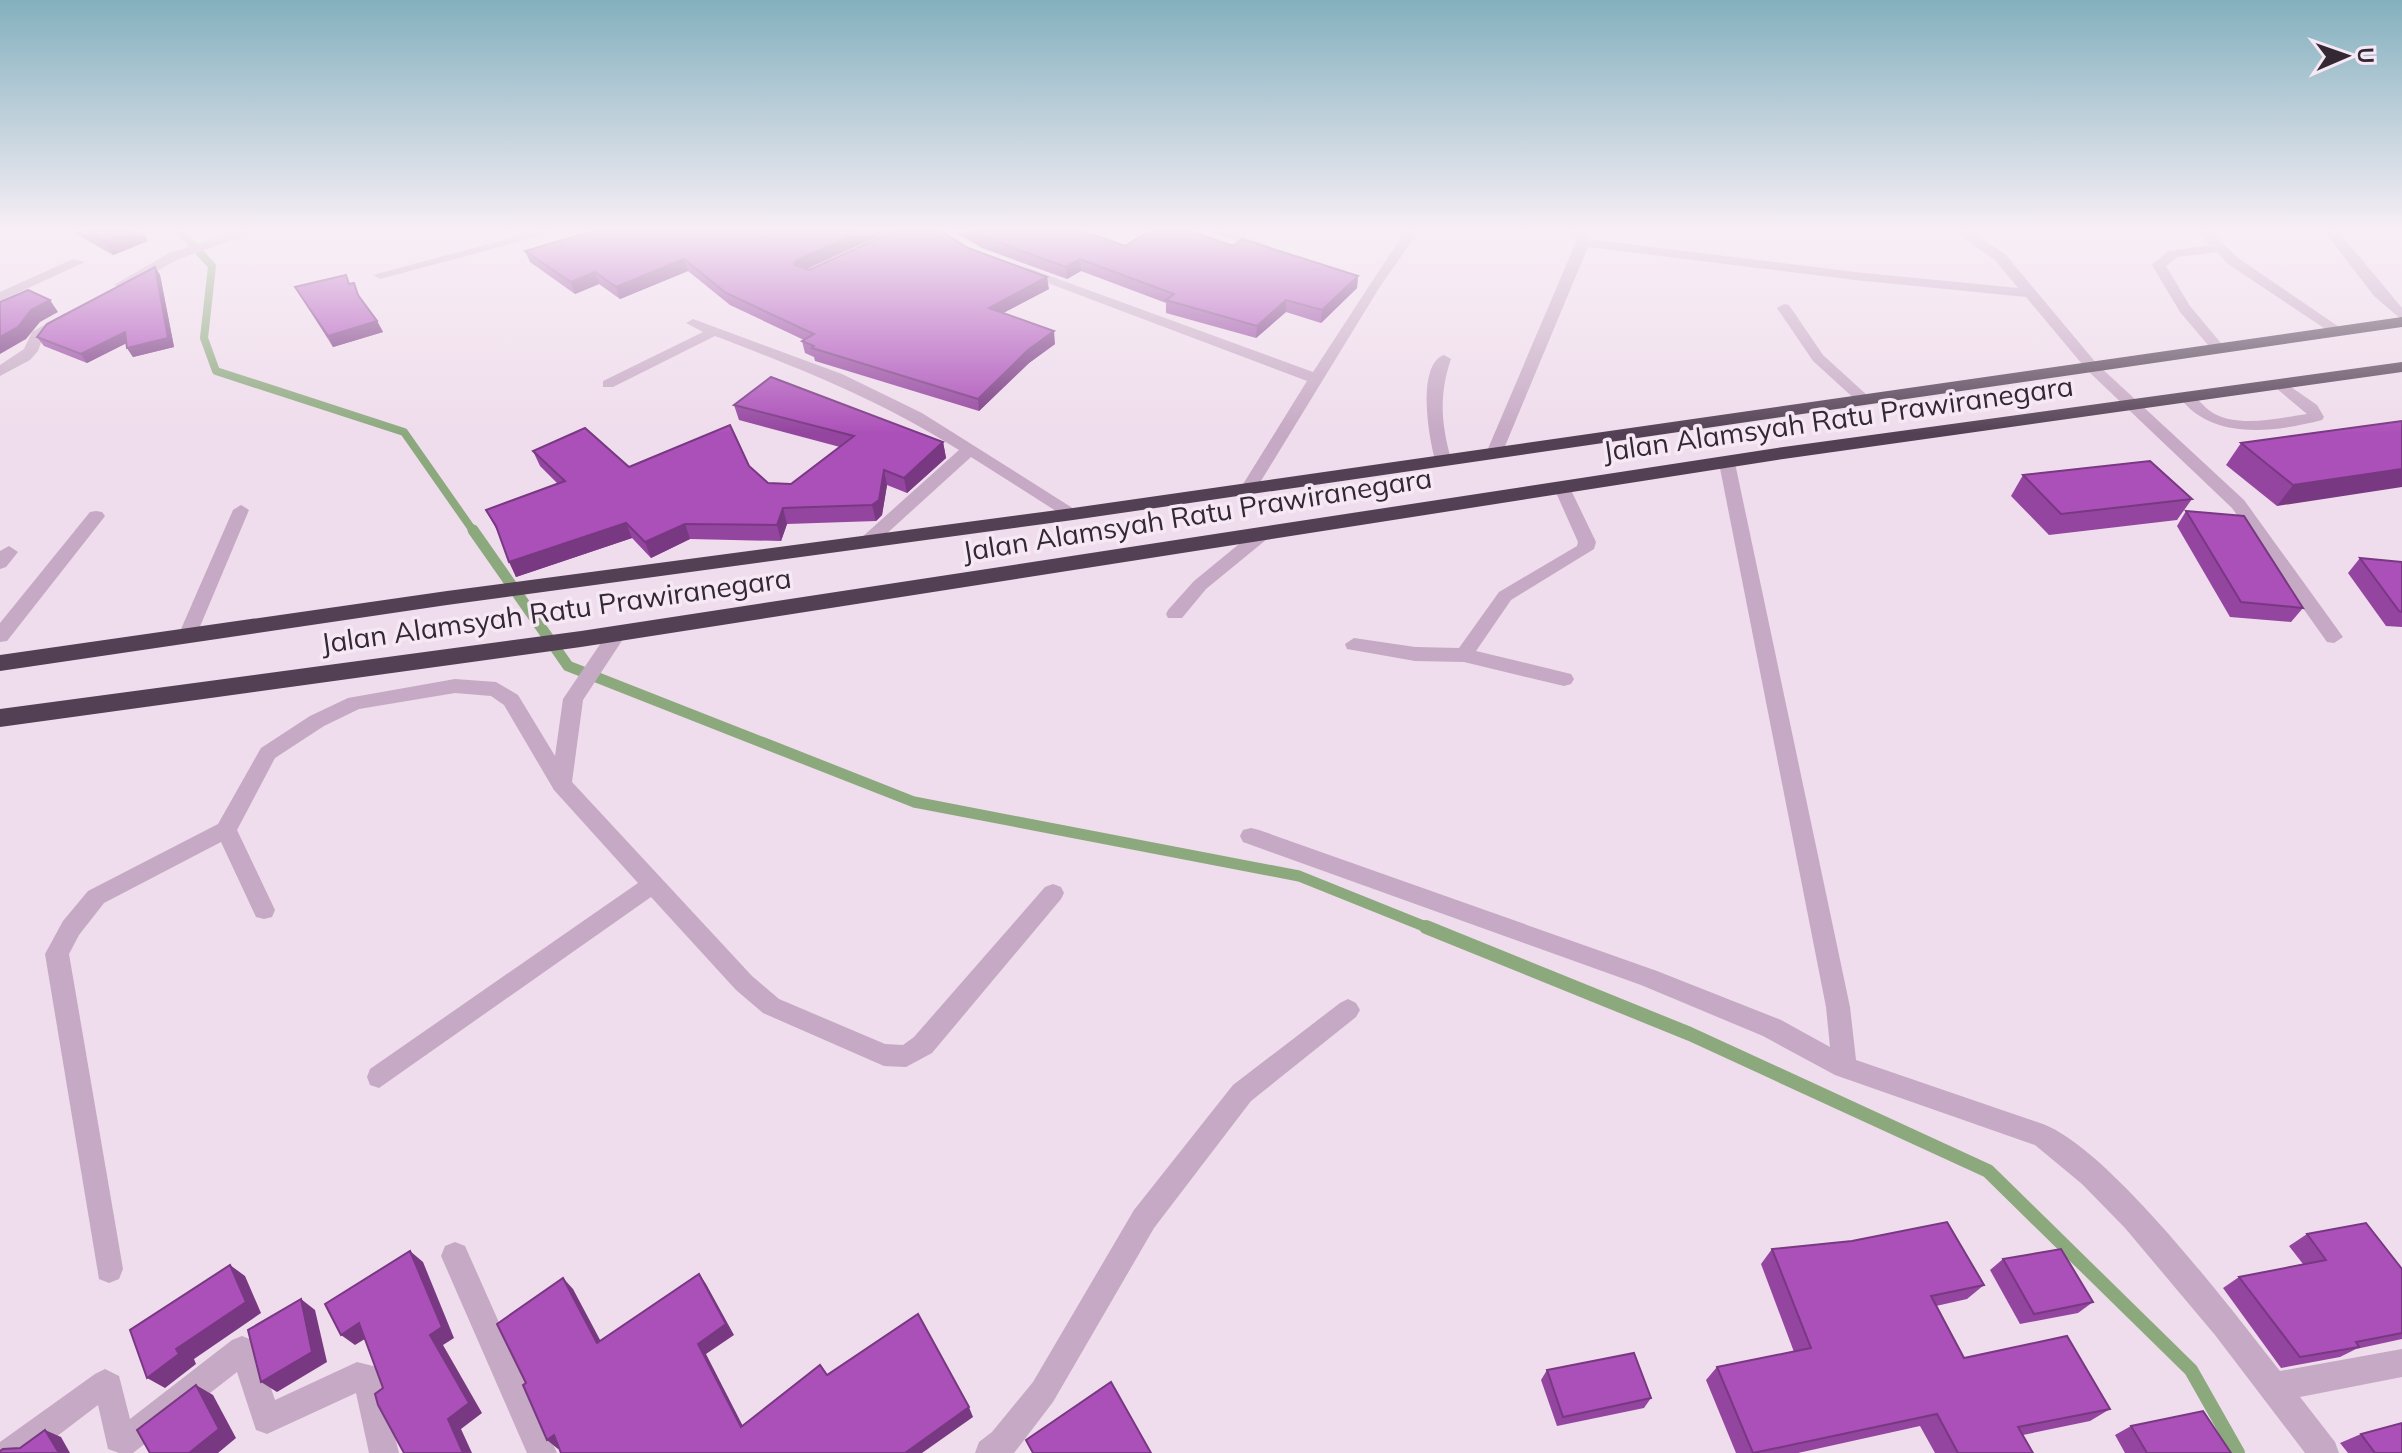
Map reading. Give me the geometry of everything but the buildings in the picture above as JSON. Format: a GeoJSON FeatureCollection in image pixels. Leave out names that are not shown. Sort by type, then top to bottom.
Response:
{"type":"FeatureCollection","features":[{"type":"Feature","properties":{"kind":"highway","name":"Jalan Alamsyah Ratu Prawiranegara"},"geometry":{"type":"LineString","coordinates":[[0,663],[447,598],[1248,489],[2338,331],[2402,319]]}},
{"type":"Feature","properties":{"kind":"highway","name":"Jalan Alamsyah Ratu Prawiranegara"},"geometry":{"type":"LineString","coordinates":[[0,718],[581,639],[1727,463],[2402,367]]}},
{"type":"Feature","properties":{"kind":"street"},"geometry":{"type":"LineString","coordinates":[[1098,299],[1317,379]]}},
{"type":"Feature","properties":{"kind":"street"},"geometry":{"type":"LineString","coordinates":[[1248,489],[1317,379],[1359,299]]}},
{"type":"Feature","properties":{"kind":"street"},"geometry":{"type":"LineString","coordinates":[[1495,451],[1554,299]]}},
{"type":"Feature","properties":{"kind":"street"},"geometry":{"type":"LineString","coordinates":[[2035,299],[2092,367],[2238,504],[2334,637]]}},
{"type":"Feature","properties":{"kind":"street"},"geometry":{"type":"LineString","coordinates":[[2177,299],[2218,348]]}},
{"type":"Feature","properties":{"kind":"street"},"geometry":{"type":"LineString","coordinates":[[2289,299],[2338,331]]}},
{"type":"Feature","properties":{"kind":"street"},"geometry":{"type":"LineString","coordinates":[[2384,299],[2402,319]]}},
{"type":"Feature","properties":{"kind":"street"},"geometry":{"type":"LineString","coordinates":[[0,371],[25,357],[37,335],[46,328],[84,306]]}},
{"type":"Feature","properties":{"kind":"street"},"geometry":{"type":"LineString","coordinates":[[1784,308],[1802,341],[1823,365],[1863,399]]}},
{"type":"Feature","properties":{"kind":"street"},"geometry":{"type":"LineString","coordinates":[[693,323],[837,377],[916,416],[1073,514]]}},
{"type":"Feature","properties":{"kind":"street"},"geometry":{"type":"LineString","coordinates":[[608,384],[715,331]]}},
{"type":"Feature","properties":{"kind":"street"},"geometry":{"type":"LineString","coordinates":[[1443,459],[1432,420],[1435,381],[1444,359]]}},
{"type":"Feature","properties":{"kind":"street"},"geometry":{"type":"LineString","coordinates":[[2188,398],[2207,416],[2221,421],[2246,424],[2316,417],[2312,408],[2281,385]]}},
{"type":"Feature","properties":{"kind":"street"},"geometry":{"type":"LineString","coordinates":[[867,542],[970,449]]}},
{"type":"Feature","properties":{"kind":"street"},"geometry":{"type":"LineString","coordinates":[[1727,463],[1838,1007],[1844,1067]]}},
{"type":"Feature","properties":{"kind":"street"},"geometry":{"type":"LineString","coordinates":[[1464,655],[1505,596],[1585,549],[1587,542],[1562,488]]}},
{"type":"Feature","properties":{"kind":"street"},"geometry":{"type":"LineString","coordinates":[[187,636],[241,510]]}},
{"type":"Feature","properties":{"kind":"street"},"geometry":{"type":"LineString","coordinates":[[0,636],[96,516]]}},
{"type":"Feature","properties":{"kind":"street"},"geometry":{"type":"LineString","coordinates":[[1175,614],[1200,585],[1261,535]]}},
{"type":"Feature","properties":{"kind":"street"},"geometry":{"type":"LineString","coordinates":[[561,784],[573,699],[581,683],[618,633]]}},
{"type":"Feature","properties":{"kind":"street"},"geometry":{"type":"LineString","coordinates":[[1354,644],[1415,654],[1464,655],[1564,679]]}},
{"type":"Feature","properties":{"kind":"street"},"geometry":{"type":"LineString","coordinates":[[402,693],[410,663]]}},
{"type":"Feature","properties":{"kind":"street"},"geometry":{"type":"LineString","coordinates":[[109,1269],[57,954],[71,928],[96,897],[226,830],[268,753],[317,721],[355,703],[455,686],[496,689],[511,700],[561,784],[744,983],[771,1006],[884,1055],[906,1056],[923,1045],[1053,893]]}},
{"type":"Feature","properties":{"kind":"street"},"geometry":{"type":"LineString","coordinates":[[226,830],[264,910]]}},
{"type":"Feature","properties":{"kind":"street"},"geometry":{"type":"LineString","coordinates":[[1251,836],[1649,978],[1772,1028],[1844,1067],[2043,1136],[2070,1154],[2108,1189],[2274,1387],[2324,1453]]}},
{"type":"Feature","properties":{"kind":"street"},"geometry":{"type":"LineString","coordinates":[[379,1077],[653,884]]}},
{"type":"Feature","properties":{"kind":"street"},"geometry":{"type":"LineString","coordinates":[[990,1453],[1003,1443],[1043,1392],[1144,1219],[1242,1093],[1348,1010]]}},
{"type":"Feature","properties":{"kind":"street"},"geometry":{"type":"LineString","coordinates":[[455,1256],[542,1453]]}},
{"type":"Feature","properties":{"kind":"street"},"geometry":{"type":"LineString","coordinates":[[10,1453],[105,1384],[109,1386],[119,1438],[128,1440],[242,1350],[245,1351],[267,1419],[357,1377],[367,1377],[384,1453]]}},
{"type":"Feature","properties":{"kind":"street"},"geometry":{"type":"LineString","coordinates":[[2274,1387],[2402,1363]]}},
{"type":"Feature","properties":{"kind":"waterway"},"geometry":{"type":"LineString","coordinates":[[208,299],[204,338],[216,371],[404,432],[474,532]]}},
{"type":"Feature","properties":{"kind":"waterway"},"geometry":{"type":"LineString","coordinates":[[473,530],[568,666],[914,802],[1299,876],[1431,929]]}},
{"type":"Feature","properties":{"kind":"waterway"},"geometry":{"type":"LineString","coordinates":[[1426,927],[1690,1034],[1988,1171],[2191,1370],[2238,1453]]}}]}
